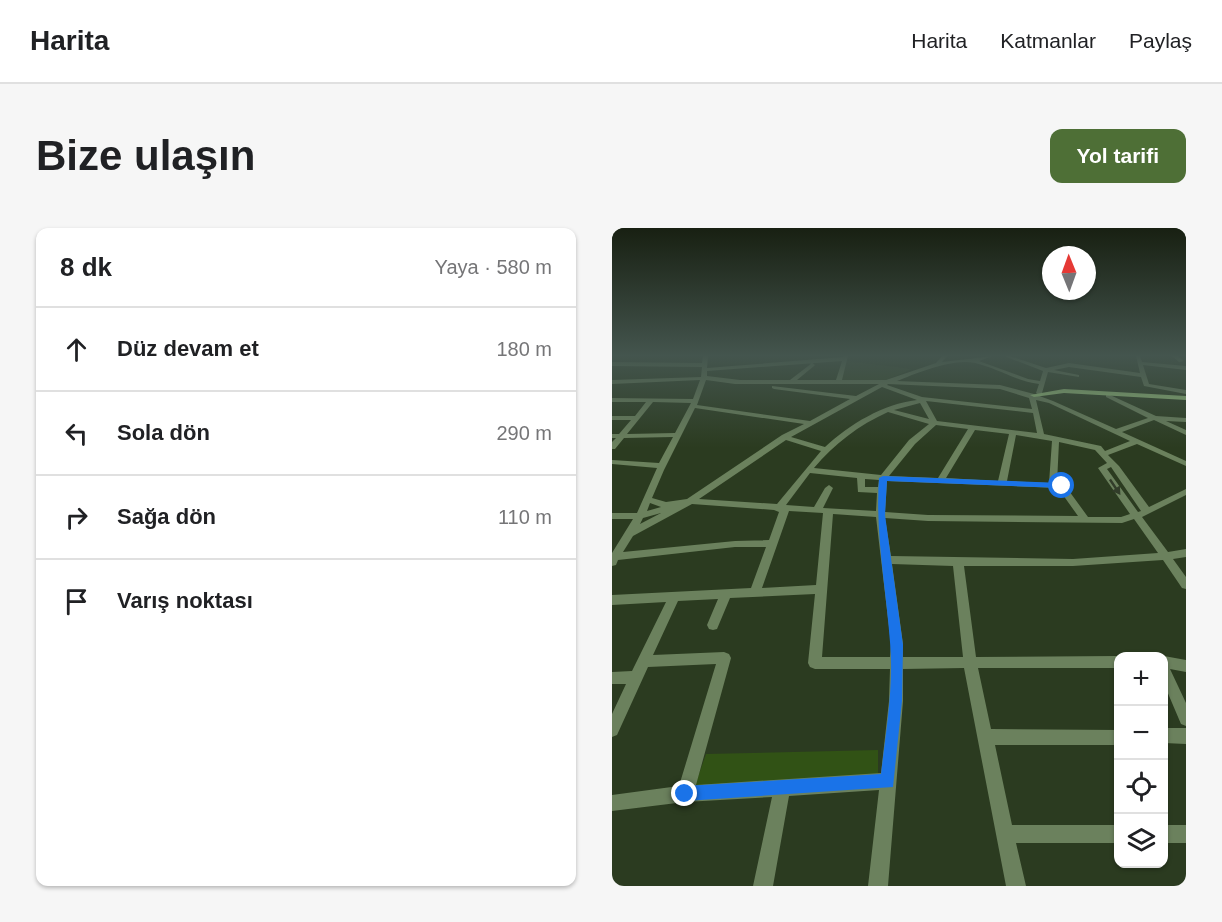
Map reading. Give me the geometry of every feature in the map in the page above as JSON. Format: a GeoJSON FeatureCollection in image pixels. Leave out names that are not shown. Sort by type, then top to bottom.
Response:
{"type":"FeatureCollection","features":[{"type":"Feature","properties":{"kind":"main road"},"geometry":{"type":"LineString","coordinates":[[1036,395],[1064,391],[1186,400]]}},
{"type":"Feature","properties":{"kind":"main road"},"geometry":{"type":"LineString","coordinates":[[1036,395],[1078,394],[1186,400]]}},
{"type":"Feature","properties":{"kind":"street"},"geometry":{"type":"LineString","coordinates":[[613,560],[640,516],[662,466],[695,403],[700,387]]}},
{"type":"Feature","properties":{"kind":"street"},"geometry":{"type":"LineString","coordinates":[[772,387],[856,398]]}},
{"type":"Feature","properties":{"kind":"street"},"geometry":{"type":"LineString","coordinates":[[817,393],[827,387]]}},
{"type":"Feature","properties":{"kind":"street"},"geometry":{"type":"LineString","coordinates":[[629,534],[784,437],[878,387]]}},
{"type":"Feature","properties":{"kind":"street"},"geometry":{"type":"LineString","coordinates":[[894,387],[926,400],[934,423]]}},
{"type":"Feature","properties":{"kind":"street"},"geometry":{"type":"LineString","coordinates":[[926,400],[939,387]]}},
{"type":"Feature","properties":{"kind":"street"},"geometry":{"type":"LineString","coordinates":[[996,387],[1036,395],[1186,464]]}},
{"type":"Feature","properties":{"kind":"street"},"geometry":{"type":"LineString","coordinates":[[1040,387],[1036,395],[1034,411],[1041,436]]}},
{"type":"Feature","properties":{"kind":"street"},"geometry":{"type":"LineString","coordinates":[[1156,387],[1186,392]]}},
{"type":"Feature","properties":{"kind":"street"},"geometry":{"type":"LineString","coordinates":[[900,404],[908,393]]}},
{"type":"Feature","properties":{"kind":"street"},"geometry":{"type":"LineString","coordinates":[[612,447],[659,394]]}},
{"type":"Feature","properties":{"kind":"street"},"geometry":{"type":"LineString","coordinates":[[1108,396],[1186,433]]}},
{"type":"Feature","properties":{"kind":"street"},"geometry":{"type":"LineString","coordinates":[[612,400],[695,403],[810,423]]}},
{"type":"Feature","properties":{"kind":"street"},"geometry":{"type":"LineString","coordinates":[[755,592],[782,509],[809,470],[826,450],[887,410],[900,404],[926,400],[1034,411]]}},
{"type":"Feature","properties":{"kind":"street"},"geometry":{"type":"LineString","coordinates":[[887,410],[934,423],[1056,438],[1098,448],[1112,463],[1147,512]]}},
{"type":"Feature","properties":{"kind":"street"},"geometry":{"type":"LineString","coordinates":[[612,418],[638,418]]}},
{"type":"Feature","properties":{"kind":"street"},"geometry":{"type":"LineString","coordinates":[[1118,431],[1154,418],[1186,420]]}},
{"type":"Feature","properties":{"kind":"street"},"geometry":{"type":"LineString","coordinates":[[878,886],[897,645],[880,515],[883,484],[912,442],[934,423]]}},
{"type":"Feature","properties":{"kind":"street"},"geometry":{"type":"LineString","coordinates":[[940,481],[972,429]]}},
{"type":"Feature","properties":{"kind":"street"},"geometry":{"type":"LineString","coordinates":[[1002,483],[1012,432]]}},
{"type":"Feature","properties":{"kind":"street"},"geometry":{"type":"LineString","coordinates":[[612,436],[678,435]]}},
{"type":"Feature","properties":{"kind":"street"},"geometry":{"type":"LineString","coordinates":[[784,437],[826,450]]}},
{"type":"Feature","properties":{"kind":"street"},"geometry":{"type":"LineString","coordinates":[[1053,485],[1056,438]]}},
{"type":"Feature","properties":{"kind":"street"},"geometry":{"type":"LineString","coordinates":[[1103,453],[1138,441]]}},
{"type":"Feature","properties":{"kind":"street"},"geometry":{"type":"LineString","coordinates":[[612,462],[662,466]]}},
{"type":"Feature","properties":{"kind":"street"},"geometry":{"type":"LineString","coordinates":[[1112,463],[1102,468],[1134,516],[1186,585]]}},
{"type":"Feature","properties":{"kind":"street"},"geometry":{"type":"LineString","coordinates":[[809,470],[861,476],[883,484]]}},
{"type":"Feature","properties":{"kind":"street"},"geometry":{"type":"LineString","coordinates":[[861,476],[861,490],[883,484],[940,481],[1062,486],[1084,519]]}},
{"type":"Feature","properties":{"kind":"street"},"geometry":{"type":"LineString","coordinates":[[829,488],[823,512],[821,589],[814,663],[1114,662]]}},
{"type":"Feature","properties":{"kind":"street"},"geometry":{"type":"LineString","coordinates":[[647,499],[666,505],[685,501],[880,515],[1122,520],[1147,512],[1186,492]]}},
{"type":"Feature","properties":{"kind":"street"},"geometry":{"type":"LineString","coordinates":[[612,516],[640,516],[685,501]]}},
{"type":"Feature","properties":{"kind":"street"},"geometry":{"type":"LineString","coordinates":[[613,560],[735,544],[772,543]]}},
{"type":"Feature","properties":{"kind":"street"},"geometry":{"type":"LineString","coordinates":[[885,560],[1058,563],[1186,553]]}},
{"type":"Feature","properties":{"kind":"street"},"geometry":{"type":"LineString","coordinates":[[958,562],[970,663],[1016,886]]}},
{"type":"Feature","properties":{"kind":"street"},"geometry":{"type":"LineString","coordinates":[[612,600],[821,589]]}},
{"type":"Feature","properties":{"kind":"street"},"geometry":{"type":"LineString","coordinates":[[713,625],[726,593]]}},
{"type":"Feature","properties":{"kind":"street"},"geometry":{"type":"LineString","coordinates":[[612,730],[674,596]]}},
{"type":"Feature","properties":{"kind":"street"},"geometry":{"type":"LineString","coordinates":[[643,661],[723,658],[685,794]]}},
{"type":"Feature","properties":{"kind":"street"},"geometry":{"type":"LineString","coordinates":[[1168,663],[1186,666]]}},
{"type":"Feature","properties":{"kind":"street"},"geometry":{"type":"LineString","coordinates":[[612,678],[635,677]]}},
{"type":"Feature","properties":{"kind":"street"},"geometry":{"type":"LineString","coordinates":[[1168,678],[1186,719]]}},
{"type":"Feature","properties":{"kind":"street"},"geometry":{"type":"LineString","coordinates":[[1168,736],[1186,736]]}},
{"type":"Feature","properties":{"kind":"street"},"geometry":{"type":"LineString","coordinates":[[985,737],[1114,737]]}},
{"type":"Feature","properties":{"kind":"street"},"geometry":{"type":"LineString","coordinates":[[612,803],[685,794],[888,781]]}},
{"type":"Feature","properties":{"kind":"street"},"geometry":{"type":"LineString","coordinates":[[763,886],[782,789]]}},
{"type":"Feature","properties":{"kind":"street"},"geometry":{"type":"LineString","coordinates":[[1005,834],[1114,834]]}},
{"type":"Feature","properties":{"kind":"street"},"geometry":{"type":"LineString","coordinates":[[1168,834],[1186,834]]}},
{"type":"Feature","properties":{"kind":"green space"},"geometry":{"type":"Polygon","coordinates":[[[878,750],[878,775],[694,788],[706,754],[878,750]]]}},
{"type":"Feature","properties":{"kind":"route"},"geometry":{"type":"LineString","coordinates":[[685,794],[888,781],[896,701],[897,645],[880,515],[883,478],[1062,486]]}}]}
